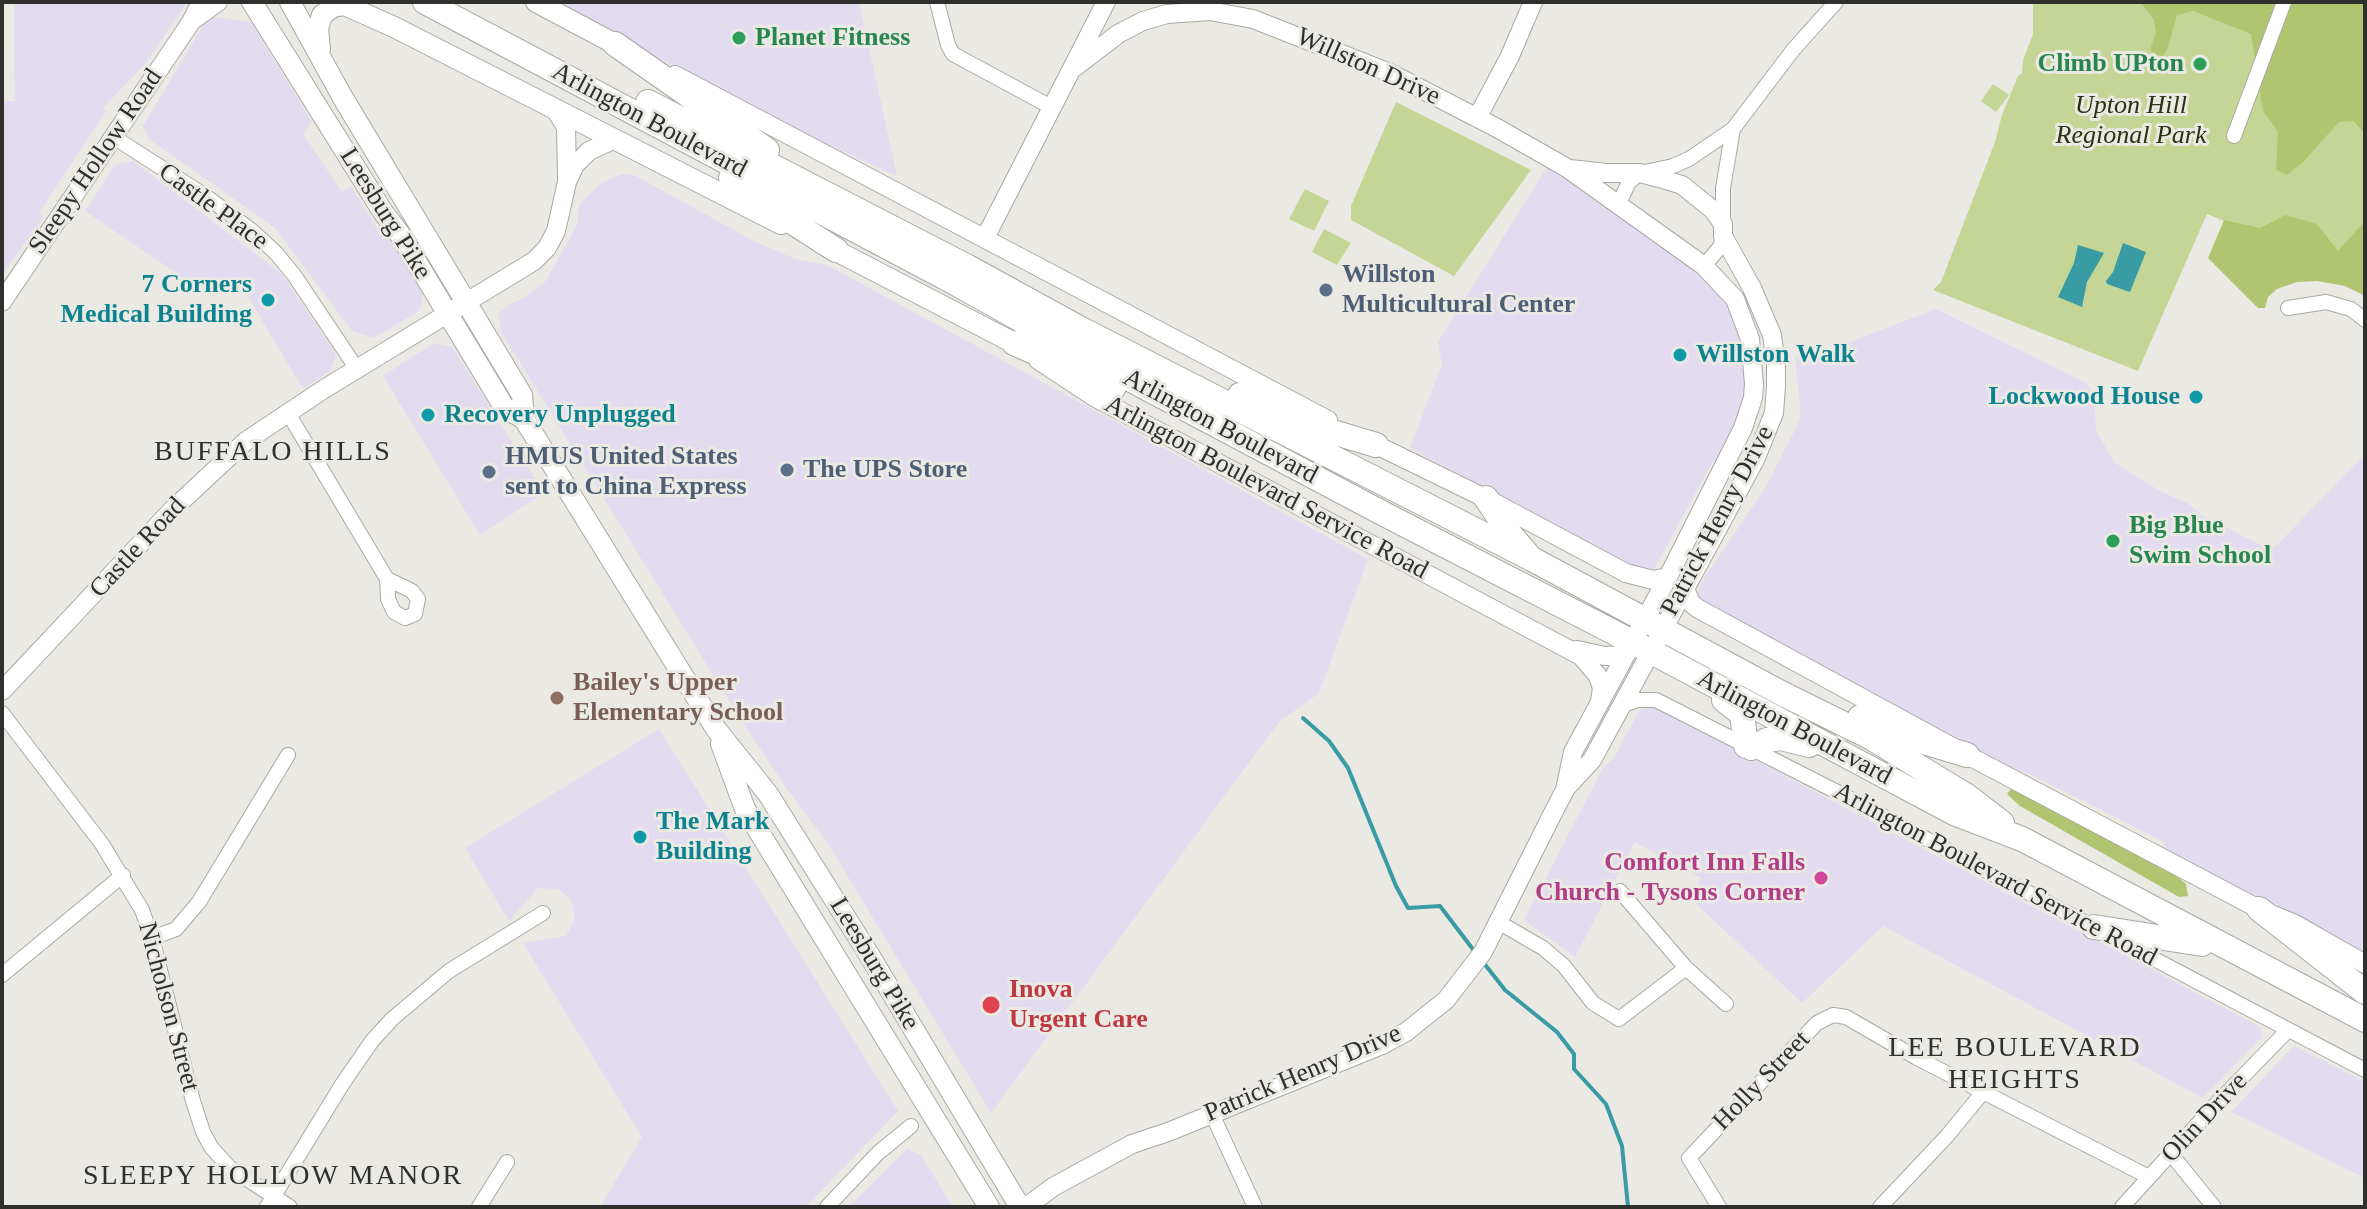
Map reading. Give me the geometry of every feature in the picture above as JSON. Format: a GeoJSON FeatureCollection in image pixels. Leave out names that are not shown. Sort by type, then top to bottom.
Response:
{"type":"FeatureCollection","features":[{"type":"Feature","properties":{"kind":"highway","name":"Arlington Boulevard"},"geometry":{"type":"LineString","coordinates":[[425,2],[1636,649],[1688,671],[1954,813],[2022,839],[2365,1020]]}},
{"type":"Feature","properties":{"kind":"highway","name":"Arlington Boulevard"},"geometry":{"type":"LineString","coordinates":[[458,2],[1870,737],[1967,796],[2022,839]]}},
{"type":"Feature","properties":{"kind":"highway"},"geometry":{"type":"LineString","coordinates":[[615,44],[756,143],[966,266]]}},
{"type":"Feature","properties":{"kind":"highway"},"geometry":{"type":"LineString","coordinates":[[674,136],[778,213],[836,250]]}},
{"type":"Feature","properties":{"kind":"highway"},"geometry":{"type":"LineString","coordinates":[[1081,329],[1323,428],[1376,445]]}},
{"type":"Feature","properties":{"kind":"highway"},"geometry":{"type":"LineString","coordinates":[[1014,343],[1247,442]]}},
{"type":"Feature","properties":{"kind":"highway"},"geometry":{"type":"LineString","coordinates":[[1486,498],[1510,534],[1532,559]]}},
{"type":"Feature","properties":{"kind":"highway"},"geometry":{"type":"LineString","coordinates":[[1688,671],[1742,714],[1748,747],[1781,738],[1851,759]]}},
{"type":"Feature","properties":{"kind":"highway"},"geometry":{"type":"LineString","coordinates":[[1781,693],[1829,706],[1967,755]]}},
{"type":"Feature","properties":{"kind":"highway"},"geometry":{"type":"LineString","coordinates":[[2259,909],[2365,992]]}},
{"type":"Feature","properties":{"kind":"highway"},"geometry":{"type":"LineString","coordinates":[[2094,927],[2165,936],[2230,950]]}},
{"type":"Feature","properties":{"kind":"main road","name":"Leesburg Pike"},"geometry":{"type":"LineString","coordinates":[[252,2],[399,233],[504,407],[524,419]]}},
{"type":"Feature","properties":{"kind":"main road","name":"Leesburg Pike"},"geometry":{"type":"LineString","coordinates":[[290,2],[522,395],[524,419],[716,729],[768,794],[1023,1207]]}},
{"type":"Feature","properties":{"kind":"main road"},"geometry":{"type":"LineString","coordinates":[[536,2],[615,44]]}},
{"type":"Feature","properties":{"kind":"main road"},"geometry":{"type":"LineString","coordinates":[[321,57],[319,21],[326,11],[342,3]]}},
{"type":"Feature","properties":{"kind":"main road","name":"Arlington Boulevard Service Road"},"geometry":{"type":"LineString","coordinates":[[342,3],[836,250],[1014,343]]}},
{"type":"Feature","properties":{"kind":"main road","name":"Leesburg Pike"},"geometry":{"type":"LineString","coordinates":[[716,729],[745,809],[989,1207]]}},
{"type":"Feature","properties":{"kind":"street","name":"Sleepy Hollow Road"},"geometry":{"type":"LineString","coordinates":[[2,302],[191,22],[201,2]]}},
{"type":"Feature","properties":{"kind":"street","name":"Sleepy Hollow Road"},"geometry":{"type":"LineString","coordinates":[[191,22],[218,2]]}},
{"type":"Feature","properties":{"kind":"street"},"geometry":{"type":"LineString","coordinates":[[937,2],[953,54],[1053,108]]}},
{"type":"Feature","properties":{"kind":"street"},"geometry":{"type":"LineString","coordinates":[[985,238],[1106,2]]}},
{"type":"Feature","properties":{"kind":"street"},"geometry":{"type":"LineString","coordinates":[[1477,118],[1510,56],[1533,2]]}},
{"type":"Feature","properties":{"kind":"street","name":"Patrick Henry Drive"},"geometry":{"type":"LineString","coordinates":[[1567,168],[1640,173],[1689,159],[1733,129],[1793,50],[1836,2]]}},
{"type":"Feature","properties":{"kind":"street"},"geometry":{"type":"LineString","coordinates":[[2234,136],[2284,2]]}},
{"type":"Feature","properties":{"kind":"street","name":"Willston Drive"},"geometry":{"type":"LineString","coordinates":[[1075,67],[1118,34],[1160,8],[1210,11],[1253,19],[1390,73],[1567,168]]}},
{"type":"Feature","properties":{"kind":"street"},"geometry":{"type":"LineString","coordinates":[[615,44],[1376,445],[1486,498],[1626,573],[1653,580],[1668,577]]}},
{"type":"Feature","properties":{"kind":"street"},"geometry":{"type":"LineString","coordinates":[[554,108],[566,127],[567,182]]}},
{"type":"Feature","properties":{"kind":"street","name":"Patrick Henry Drive"},"geometry":{"type":"LineString","coordinates":[[1723,230],[1723,188],[1733,129]]}},
{"type":"Feature","properties":{"kind":"street","name":"Castle Place"},"geometry":{"type":"LineString","coordinates":[[112,136],[207,197],[276,253],[357,369]]}},
{"type":"Feature","properties":{"kind":"street"},"geometry":{"type":"LineString","coordinates":[[567,182],[575,165],[589,151],[615,139]]}},
{"type":"Feature","properties":{"kind":"street","name":"Patrick Henry Drive"},"geometry":{"type":"LineString","coordinates":[[1567,168],[1704,266],[1735,299],[1753,351],[1753,398],[1743,428],[1668,577],[1653,624]]}},
{"type":"Feature","properties":{"kind":"street"},"geometry":{"type":"LineString","coordinates":[[1619,203],[1629,182],[1640,173]]}},
{"type":"Feature","properties":{"kind":"street","name":"Patrick Henry Drive"},"geometry":{"type":"LineString","coordinates":[[1023,1207],[1104,1158],[1382,1045],[1406,1032],[1446,1000],[1468,975],[1565,790],[1573,752],[1600,703],[1653,624],[1685,589],[1766,438],[1775,400],[1776,364],[1772,335],[1713,210],[1682,185],[1640,173]]}},
{"type":"Feature","properties":{"kind":"street","name":"Castle Road"},"geometry":{"type":"LineString","coordinates":[[2,691],[173,509],[246,441],[520,270],[547,248],[556,231],[567,182]]}},
{"type":"Feature","properties":{"kind":"street"},"geometry":{"type":"LineString","coordinates":[[1704,266],[1720,247],[1723,230]]}},
{"type":"Feature","properties":{"kind":"street"},"geometry":{"type":"LineString","coordinates":[[2288,308],[2326,302],[2351,309],[2365,320]]}},
{"type":"Feature","properties":{"kind":"street","name":"Arlington Boulevard Service Road"},"geometry":{"type":"LineString","coordinates":[[1014,343],[1061,378],[1581,656],[1590,665],[1602,688],[1600,703]]}},
{"type":"Feature","properties":{"kind":"street"},"geometry":{"type":"LineString","coordinates":[[288,413],[387,579]]}},
{"type":"Feature","properties":{"kind":"street"},"geometry":{"type":"LineString","coordinates":[[1685,589],[1691,603],[1697,608],[1967,755],[2259,909],[2295,924],[2365,964]]}},
{"type":"Feature","properties":{"kind":"street","name":"Arlington Boulevard Service Road"},"geometry":{"type":"LineString","coordinates":[[1556,642],[1605,656],[1636,649]]}},
{"type":"Feature","properties":{"kind":"street","name":"Patrick Henry Drive"},"geometry":{"type":"LineString","coordinates":[[1565,790],[1592,760],[1621,706],[1636,649]]}},
{"type":"Feature","properties":{"kind":"street","name":"Arlington Boulevard Service Road"},"geometry":{"type":"LineString","coordinates":[[1621,706],[1638,700],[1656,700],[2365,1070]]}},
{"type":"Feature","properties":{"kind":"street","name":"Nicholson Street"},"geometry":{"type":"LineString","coordinates":[[2,713],[123,875],[142,910],[203,1132],[219,1158],[230,1168],[270,1202],[290,1207]]}},
{"type":"Feature","properties":{"kind":"street"},"geometry":{"type":"LineString","coordinates":[[152,938],[176,929],[199,902],[288,755]]}},
{"type":"Feature","properties":{"kind":"street"},"geometry":{"type":"LineString","coordinates":[[2,975],[123,875]]}},
{"type":"Feature","properties":{"kind":"street"},"geometry":{"type":"LineString","coordinates":[[1620,891],[1686,968],[1726,1004]]}},
{"type":"Feature","properties":{"kind":"street"},"geometry":{"type":"LineString","coordinates":[[270,1202],[343,1083],[372,1041],[392,1019],[449,971],[543,913]]}},
{"type":"Feature","properties":{"kind":"street"},"geometry":{"type":"LineString","coordinates":[[1498,922],[1543,948],[1564,966],[1593,1003],[1619,1019],[1686,968]]}},
{"type":"Feature","properties":{"kind":"street","name":"Holly Street"},"geometry":{"type":"LineString","coordinates":[[1719,1207],[1689,1158],[1825,1018],[1841,1016],[1984,1091]]}},
{"type":"Feature","properties":{"kind":"street","name":"Olin Drive"},"geometry":{"type":"LineString","coordinates":[[2122,1207],[2288,1030]]}},
{"type":"Feature","properties":{"kind":"street"},"geometry":{"type":"LineString","coordinates":[[1880,1207],[1947,1136],[1984,1091],[2149,1177]]}},
{"type":"Feature","properties":{"kind":"street"},"geometry":{"type":"LineString","coordinates":[[1212,1114],[1255,1207]]}},
{"type":"Feature","properties":{"kind":"street"},"geometry":{"type":"LineString","coordinates":[[827,1207],[878,1153],[911,1126]]}},
{"type":"Feature","properties":{"kind":"street"},"geometry":{"type":"LineString","coordinates":[[2171,1154],[2214,1207]]}},
{"type":"Feature","properties":{"kind":"street"},"geometry":{"type":"LineString","coordinates":[[479,1207],[507,1162]]}},
{"type":"Feature","properties":{"kind":"shaded area"},"geometry":{"type":"Polygon","coordinates":[[[14,2],[187,2],[146,63],[102,109],[107,110],[39,213],[43,217],[2,275],[2,101],[15,101],[14,2]]]}},
{"type":"Feature","properties":{"kind":"shaded area"},"geometry":{"type":"Polygon","coordinates":[[[552,2],[859,2],[897,176],[789,127],[552,2]]]}},
{"type":"Feature","properties":{"kind":"shaded area"},"geometry":{"type":"Polygon","coordinates":[[[209,16],[251,22],[312,122],[303,134],[342,192],[351,186],[377,229],[383,226],[423,294],[419,311],[374,338],[352,331],[274,227],[149,139],[143,126],[209,16]]]}},
{"type":"Feature","properties":{"kind":"shaded area"},"geometry":{"type":"Polygon","coordinates":[[[133,161],[282,274],[336,354],[331,370],[303,389],[236,277],[210,296],[85,211],[115,165],[133,161]]]}},
{"type":"Feature","properties":{"kind":"shaded area"},"geometry":{"type":"Polygon","coordinates":[[[1547,167],[1601,200],[1704,275],[1728,306],[1740,337],[1745,364],[1745,391],[1739,416],[1727,444],[1709,468],[1651,575],[1410,448],[1442,364],[1438,342],[1547,167]]]}},
{"type":"Feature","properties":{"kind":"shaded area"},"geometry":{"type":"Polygon","coordinates":[[[622,174],[634,175],[754,241],[795,259],[827,265],[1368,559],[1319,693],[1279,722],[991,1113],[827,842],[739,717],[501,332],[499,313],[546,281],[577,225],[579,205],[601,183],[622,174]]]}},
{"type":"Feature","properties":{"kind":"shaded area"},"geometry":{"type":"Polygon","coordinates":[[[1936,309],[2086,383],[2094,393],[2096,431],[2115,463],[2160,491],[2187,503],[2202,515],[2264,547],[2271,548],[2278,544],[2365,454],[2365,954],[2167,850],[2162,841],[2034,776],[2007,766],[1697,598],[1701,583],[1766,487],[1801,418],[1795,357],[1834,348],[1936,309]]]}},
{"type":"Feature","properties":{"kind":"shaded area"},"geometry":{"type":"Polygon","coordinates":[[[434,343],[452,347],[544,493],[480,535],[383,376],[434,343]]]}},
{"type":"Feature","properties":{"kind":"shaded area"},"geometry":{"type":"Polygon","coordinates":[[[1653,706],[2260,1027],[2262,1037],[2203,1098],[1883,926],[1802,1003],[1691,899],[1701,878],[1635,842],[1575,957],[1524,920],[1603,768],[1614,758],[1639,711],[1653,706]]]}},
{"type":"Feature","properties":{"kind":"shaded area"},"geometry":{"type":"Polygon","coordinates":[[[659,729],[898,1111],[806,1207],[600,1207],[642,1137],[523,943],[566,936],[575,919],[571,900],[558,889],[538,888],[509,921],[465,848],[659,729]]]}},
{"type":"Feature","properties":{"kind":"shaded area"},"geometry":{"type":"Polygon","coordinates":[[[2294,1046],[2365,1082],[2365,1178],[2231,1112],[2294,1046]]]}},
{"type":"Feature","properties":{"kind":"shaded area"},"geometry":{"type":"Polygon","coordinates":[[[907,1149],[921,1155],[953,1207],[849,1207],[907,1149]]]}},
{"type":"Feature","properties":{"kind":"green space","name":"Upton Hill Regional Park"},"geometry":{"type":"Polygon","coordinates":[[[2033,2],[2365,2],[2365,277],[2207,214],[2138,371],[1933,290],[1941,282],[1995,142],[2002,115],[2018,76],[2022,74],[2023,60],[2033,34],[2033,2]]]}},
{"type":"Feature","properties":{"kind":"green space"},"geometry":{"type":"Polygon","coordinates":[[[2140,2],[2365,2],[2365,135],[2354,121],[2339,122],[2287,175],[2276,170],[2278,131],[2263,111],[2251,34],[2193,11],[2177,15],[2168,47],[2163,56],[2158,55],[2150,50],[2156,32],[2154,19],[2140,2]]]}},
{"type":"Feature","properties":{"kind":"green space"},"geometry":{"type":"Polygon","coordinates":[[[1993,84],[2009,95],[1996,112],[1981,101],[1993,84]]]}},
{"type":"Feature","properties":{"kind":"green space"},"geometry":{"type":"Polygon","coordinates":[[[1396,102],[1531,170],[1454,276],[1351,220],[1351,206],[1396,102]]]}},
{"type":"Feature","properties":{"kind":"green space"},"geometry":{"type":"Polygon","coordinates":[[[1305,189],[1329,201],[1314,231],[1289,219],[1305,189]]]}},
{"type":"Feature","properties":{"kind":"green space"},"geometry":{"type":"Polygon","coordinates":[[[2285,215],[2317,224],[2338,251],[2365,221],[2365,296],[2345,286],[2317,281],[2297,282],[2277,289],[2268,297],[2265,308],[2258,308],[2208,258],[2224,220],[2260,228],[2285,215]]]}},
{"type":"Feature","properties":{"kind":"green space"},"geometry":{"type":"Polygon","coordinates":[[[1324,229],[1351,243],[1337,265],[1312,252],[1324,229]]]}},
{"type":"Feature","properties":{"kind":"green space"},"geometry":{"type":"Polygon","coordinates":[[[2012,788],[2173,873],[2186,884],[2188,896],[2179,897],[2020,806],[2007,794],[2012,788]]]}},
{"type":"Feature","properties":{"kind":"water"},"geometry":{"type":"Polygon","coordinates":[[[2123,243],[2146,252],[2130,292],[2106,281],[2113,272],[2123,243]]]}},
{"type":"Feature","properties":{"kind":"water"},"geometry":{"type":"Polygon","coordinates":[[[2078,245],[2104,253],[2087,282],[2082,307],[2058,297],[2074,263],[2078,245]]]}},
{"type":"Feature","properties":{"kind":"waterway"},"geometry":{"type":"LineString","coordinates":[[1303,718],[1329,741],[1348,768],[1408,908],[1440,906],[1475,952]]}},
{"type":"Feature","properties":{"kind":"waterway"},"geometry":{"type":"LineString","coordinates":[[1483,962],[1505,990],[1557,1032],[1574,1054],[1574,1069],[1606,1104],[1622,1146],[1628,1207]]}},
{"type":"Feature","properties":{"kind":"place","name":"Planet Fitness"},"geometry":{"type":"Point","coordinates":[739,38]}},
{"type":"Feature","properties":{"kind":"place","name":"Climb UPton"},"geometry":{"type":"Point","coordinates":[2200,64]}},
{"type":"Feature","properties":{"kind":"place","name":"Willston Multicultural Center"},"geometry":{"type":"Point","coordinates":[1326,290]}},
{"type":"Feature","properties":{"kind":"place","name":"7 Corners Medical Building"},"geometry":{"type":"Point","coordinates":[268,300]}},
{"type":"Feature","properties":{"kind":"place","name":"Willston Walk"},"geometry":{"type":"Point","coordinates":[1680,355]}},
{"type":"Feature","properties":{"kind":"place","name":"Lockwood House"},"geometry":{"type":"Point","coordinates":[2196,397]}},
{"type":"Feature","properties":{"kind":"place","name":"Recovery Unplugged"},"geometry":{"type":"Point","coordinates":[428,415]}},
{"type":"Feature","properties":{"kind":"place","name":"The UPS Store"},"geometry":{"type":"Point","coordinates":[787,470]}},
{"type":"Feature","properties":{"kind":"place","name":"HMUS United States sent to China Express"},"geometry":{"type":"Point","coordinates":[489,472]}},
{"type":"Feature","properties":{"kind":"place","name":"Big Blue Swim School"},"geometry":{"type":"Point","coordinates":[2113,541]}},
{"type":"Feature","properties":{"kind":"place","name":"Bailey's Upper Elementary School"},"geometry":{"type":"Point","coordinates":[557,698]}},
{"type":"Feature","properties":{"kind":"place","name":"The Mark Building"},"geometry":{"type":"Point","coordinates":[640,837]}},
{"type":"Feature","properties":{"kind":"place","name":"Comfort Inn Falls Church - Tysons Corner"},"geometry":{"type":"Point","coordinates":[1821,878]}},
{"type":"Feature","properties":{"kind":"place","name":"Inova Urgent Care"},"geometry":{"type":"Point","coordinates":[991,1005]}},
{"type":"Feature","properties":{"kind":"district","name":"BUFFALO HILLS"},"geometry":{"type":"Point","coordinates":[273,453]}},
{"type":"Feature","properties":{"kind":"district","name":"LEE BOULEVARD HEIGHTS"},"geometry":{"type":"Point","coordinates":[2015,1065]}},
{"type":"Feature","properties":{"kind":"district","name":"SLEEPY HOLLOW MANOR"},"geometry":{"type":"Point","coordinates":[273,1177]}}]}
